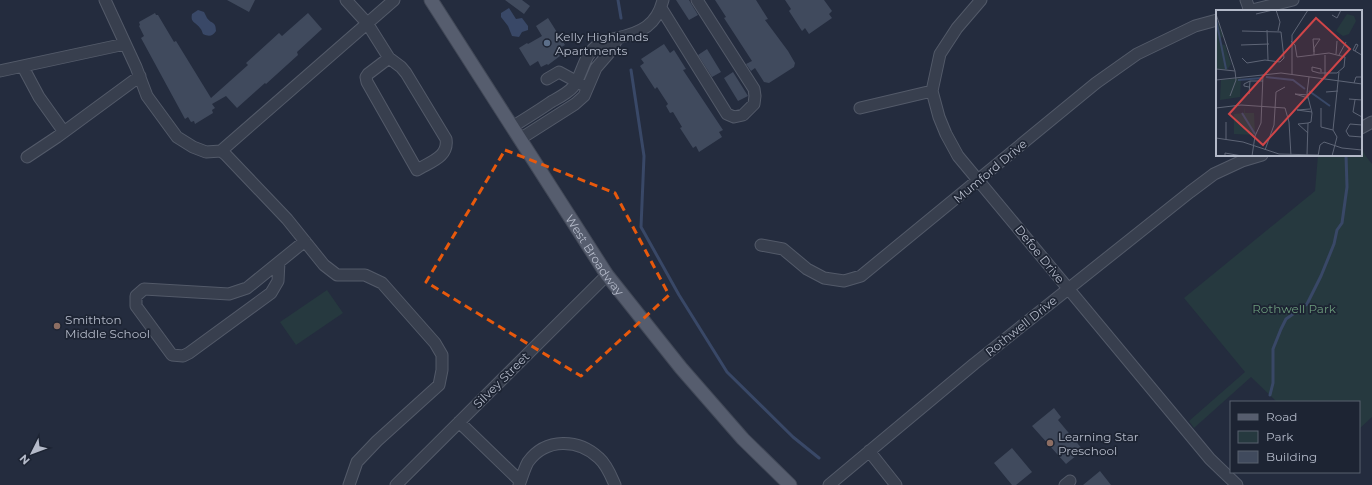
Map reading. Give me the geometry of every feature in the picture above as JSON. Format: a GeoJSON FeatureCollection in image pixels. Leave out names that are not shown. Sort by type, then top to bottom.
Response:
{"type":"FeatureCollection","features":[{"type":"Feature","properties":{"kind":"main road","name":"West Broadway"},"geometry":{"type":"LineString","coordinates":[[431,0],[607,275],[681,368],[743,439],[790,485]]}},
{"type":"Feature","properties":{"kind":"street"},"geometry":{"type":"LineString","coordinates":[[105,0],[140,76],[146,96],[178,137],[193,147],[206,152],[221,151],[394,0]]}},
{"type":"Feature","properties":{"kind":"street"},"geometry":{"type":"LineString","coordinates":[[346,0],[367,24],[389,58],[406,73],[446,139],[447,146],[443,154],[417,170],[366,82],[366,77],[368,74],[389,58]]}},
{"type":"Feature","properties":{"kind":"street"},"geometry":{"type":"LineString","coordinates":[[512,127],[573,87],[588,56],[596,46],[606,40],[642,31],[650,25],[662,4],[727,114],[734,117],[743,114],[754,104],[754,89],[697,0]]}},
{"type":"Feature","properties":{"kind":"street","name":"Defoe Drive"},"geometry":{"type":"LineString","coordinates":[[981,0],[958,28],[940,54],[932,91],[939,117],[946,134],[958,156],[1210,459],[1237,485]]}},
{"type":"Feature","properties":{"kind":"street"},"geometry":{"type":"LineString","coordinates":[[1246,0],[1249,10]]}},
{"type":"Feature","properties":{"kind":"street"},"geometry":{"type":"LineString","coordinates":[[1253,10],[1293,0]]}},
{"type":"Feature","properties":{"kind":"street","name":"Mumford Drive"},"geometry":{"type":"LineString","coordinates":[[761,245],[782,250],[807,269],[824,278],[844,281],[860,276],[1096,83],[1137,54],[1195,26],[1216,20]]}},
{"type":"Feature","properties":{"kind":"street"},"geometry":{"type":"LineString","coordinates":[[520,139],[575,104],[584,96],[596,68],[618,38]]}},
{"type":"Feature","properties":{"kind":"street"},"geometry":{"type":"LineString","coordinates":[[0,71],[125,44]]}},
{"type":"Feature","properties":{"kind":"street"},"geometry":{"type":"LineString","coordinates":[[23,67],[39,97],[64,132]]}},
{"type":"Feature","properties":{"kind":"street"},"geometry":{"type":"LineString","coordinates":[[547,79],[559,72],[588,89]]}},
{"type":"Feature","properties":{"kind":"street"},"geometry":{"type":"LineString","coordinates":[[26,157],[64,132],[140,76]]}},
{"type":"Feature","properties":{"kind":"street"},"geometry":{"type":"LineString","coordinates":[[860,108],[932,91]]}},
{"type":"Feature","properties":{"kind":"street"},"geometry":{"type":"LineString","coordinates":[[1362,127],[1372,122]]}},
{"type":"Feature","properties":{"kind":"street"},"geometry":{"type":"LineString","coordinates":[[221,151],[287,219],[324,265],[337,274],[365,274],[382,283],[436,343],[442,355],[442,370],[438,385],[377,441],[357,462],[349,485]]}},
{"type":"Feature","properties":{"kind":"street","name":"Rothwell Drive"},"geometry":{"type":"LineString","coordinates":[[830,485],[974,364],[1068,288],[1214,174],[1242,161],[1259,156]]}},
{"type":"Feature","properties":{"kind":"street"},"geometry":{"type":"LineString","coordinates":[[280,262],[278,281],[271,293],[183,356],[172,355],[136,306],[136,296],[144,289],[229,294],[247,288],[305,241]]}},
{"type":"Feature","properties":{"kind":"street","name":"Silvey Street"},"geometry":{"type":"LineString","coordinates":[[396,485],[607,275]]}},
{"type":"Feature","properties":{"kind":"street"},"geometry":{"type":"LineString","coordinates":[[459,422],[519,483],[528,462],[539,452],[549,446],[560,443],[574,444],[587,449],[600,459],[608,469],[615,485]]}},
{"type":"Feature","properties":{"kind":"street"},"geometry":{"type":"LineString","coordinates":[[869,451],[896,485]]}},
{"type":"Feature","properties":{"kind":"highlighted area"},"geometry":{"type":"Polygon","coordinates":[[[505,150],[615,193],[669,295],[581,376],[426,282],[505,150]]]}},
{"type":"Feature","properties":{"kind":"green space","name":"Rothwell Park"},"geometry":{"type":"Polygon","coordinates":[[[1362,149],[1372,164],[1372,417],[1360,428],[1360,401],[1276,401],[1251,377],[1194,428],[1189,421],[1245,372],[1184,298],[1315,191],[1318,156],[1362,156],[1362,149]]]}},
{"type":"Feature","properties":{"kind":"green space"},"geometry":{"type":"Polygon","coordinates":[[[327,290],[343,313],[296,345],[280,322],[327,290]]]}},
{"type":"Feature","properties":{"kind":"water"},"geometry":{"type":"Polygon","coordinates":[[[509,8],[516,19],[522,18],[528,26],[528,30],[522,32],[519,37],[512,36],[508,26],[501,17],[501,13],[509,8]]]}},
{"type":"Feature","properties":{"kind":"water"},"geometry":{"type":"Polygon","coordinates":[[[198,10],[204,12],[207,18],[215,26],[216,31],[214,34],[207,36],[203,34],[201,29],[193,21],[192,14],[198,10]]]}},
{"type":"Feature","properties":{"kind":"building"},"geometry":{"type":"Polygon","coordinates":[[[227,0],[255,0],[249,12],[227,0]]]}},
{"type":"Feature","properties":{"kind":"building"},"geometry":{"type":"Polygon","coordinates":[[[505,0],[522,0],[530,6],[524,14],[505,0]]]}},
{"type":"Feature","properties":{"kind":"building"},"geometry":{"type":"Polygon","coordinates":[[[676,0],[689,0],[698,15],[689,20],[676,0]]]}},
{"type":"Feature","properties":{"kind":"building"},"geometry":{"type":"Polygon","coordinates":[[[715,0],[756,0],[768,19],[765,20],[795,63],[794,67],[769,83],[764,82],[755,68],[751,71],[746,64],[752,61],[724,18],[726,17],[715,0]]]}},
{"type":"Feature","properties":{"kind":"building"},"geometry":{"type":"Polygon","coordinates":[[[785,0],[824,0],[832,11],[829,14],[832,18],[809,34],[805,28],[802,31],[789,11],[791,9],[785,0]]]}},
{"type":"Feature","properties":{"kind":"building"},"geometry":{"type":"Polygon","coordinates":[[[155,13],[158,15],[174,42],[176,41],[211,98],[248,65],[246,63],[279,33],[282,36],[308,13],[322,29],[297,52],[298,55],[237,108],[226,96],[212,104],[215,108],[212,110],[213,113],[195,124],[194,121],[191,122],[188,117],[185,119],[141,38],[144,36],[139,26],[139,22],[155,13]]]}},
{"type":"Feature","properties":{"kind":"building","name":"Kelly Highlands Apartments"},"geometry":{"type":"Polygon","coordinates":[[[548,18],[565,45],[556,50],[560,56],[548,65],[547,64],[541,67],[538,61],[530,66],[519,48],[542,36],[536,26],[548,18]]]}},
{"type":"Feature","properties":{"kind":"building"},"geometry":{"type":"Polygon","coordinates":[[[664,44],[670,53],[674,50],[686,69],[683,70],[723,130],[719,132],[722,137],[699,152],[696,146],[693,148],[680,128],[682,127],[673,112],[670,113],[666,106],[668,104],[657,87],[655,89],[640,66],[644,63],[641,59],[664,44]]]}},
{"type":"Feature","properties":{"kind":"building"},"geometry":{"type":"Polygon","coordinates":[[[707,49],[721,72],[712,77],[698,55],[707,49]]]}},
{"type":"Feature","properties":{"kind":"building"},"geometry":{"type":"Polygon","coordinates":[[[733,72],[748,96],[738,101],[724,78],[733,72]]]}},
{"type":"Feature","properties":{"kind":"building","name":"Learning Star Preschool"},"geometry":{"type":"Polygon","coordinates":[[[1054,408],[1061,417],[1058,420],[1083,450],[1066,464],[1032,426],[1054,408]]]}},
{"type":"Feature","properties":{"kind":"building","name":"Learning Star Preschool"},"geometry":{"type":"Polygon","coordinates":[[[1012,448],[1032,472],[1016,485],[1012,485],[994,463],[1012,448]]]}},
{"type":"Feature","properties":{"kind":"building"},"geometry":{"type":"Polygon","coordinates":[[[1100,471],[1111,485],[1083,485],[1100,471]]]}},
{"type":"Feature","properties":{"kind":"waterway"},"geometry":{"type":"LineString","coordinates":[[618,0],[621,18]]}},
{"type":"Feature","properties":{"kind":"waterway"},"geometry":{"type":"LineString","coordinates":[[631,70],[644,156],[641,227],[679,295],[727,372],[793,437],[819,458]]}},
{"type":"Feature","properties":{"kind":"waterway"},"geometry":{"type":"LineString","coordinates":[[1270,395],[1273,383],[1273,349],[1281,329],[1286,319],[1307,304],[1321,276],[1334,244],[1337,230],[1342,223],[1347,187],[1346,156]]}},
{"type":"Feature","properties":{"kind":"place","name":"Kelly Highlands Apartments"},"geometry":{"type":"Point","coordinates":[547,43]}},
{"type":"Feature","properties":{"kind":"place","name":"Smithton Middle School"},"geometry":{"type":"Point","coordinates":[57,326]}},
{"type":"Feature","properties":{"kind":"place","name":"Learning Star Preschool"},"geometry":{"type":"Point","coordinates":[1050,443]}}]}
